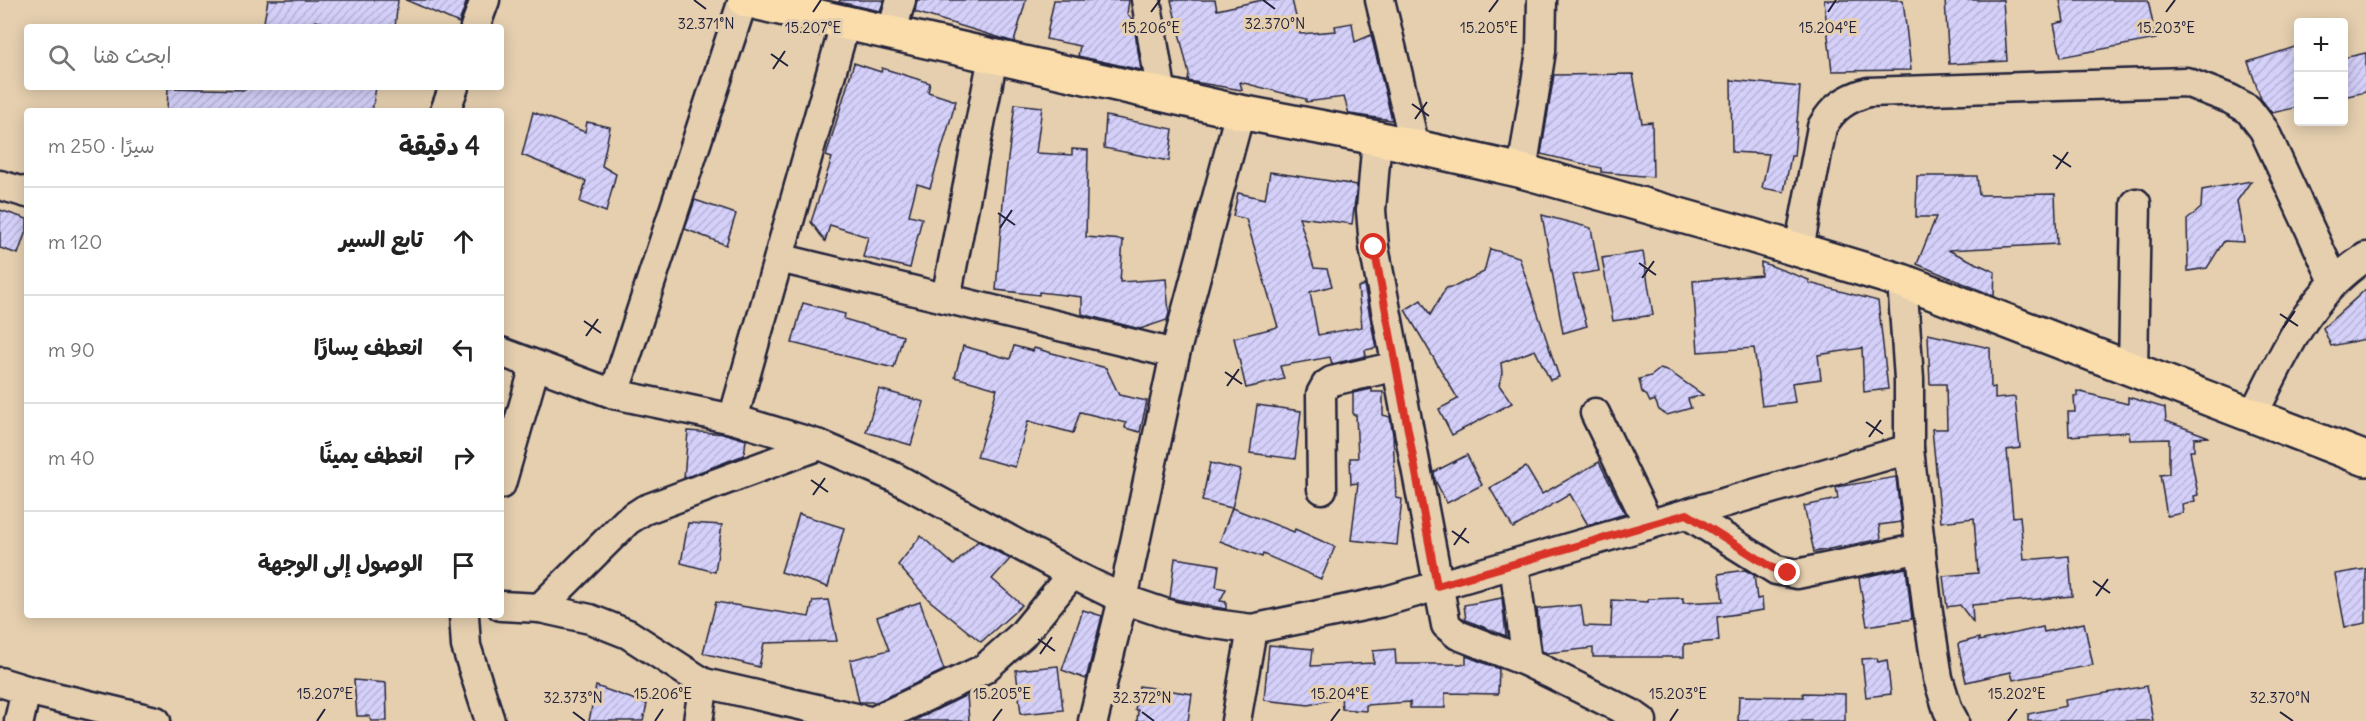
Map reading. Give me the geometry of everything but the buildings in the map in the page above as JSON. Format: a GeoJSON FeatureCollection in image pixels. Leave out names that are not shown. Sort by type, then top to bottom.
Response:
{"type":"FeatureCollection","features":[{"type":"Feature","properties":{"kind":"main road"},"geometry":{"type":"LineString","coordinates":[[744,0],[1162,95],[1377,138],[1522,171],[1799,249],[1902,281],[2366,459]]}},
{"type":"Feature","properties":{"kind":"street"},"geometry":{"type":"LineString","coordinates":[[476,24],[485,0]]}},
{"type":"Feature","properties":{"kind":"street"},"geometry":{"type":"LineString","coordinates":[[614,394],[744,0]]}},
{"type":"Feature","properties":{"kind":"street"},"geometry":{"type":"LineString","coordinates":[[891,34],[901,0]]}},
{"type":"Feature","properties":{"kind":"street"},"geometry":{"type":"LineString","coordinates":[[1146,0],[1162,95]]}},
{"type":"Feature","properties":{"kind":"street"},"geometry":{"type":"LineString","coordinates":[[1380,0],[1415,147]]}},
{"type":"Feature","properties":{"kind":"street"},"geometry":{"type":"LineString","coordinates":[[1522,171],[1541,51],[1542,0]]}},
{"type":"Feature","properties":{"kind":"street"},"geometry":{"type":"LineString","coordinates":[[733,418],[845,24]]}},
{"type":"Feature","properties":{"kind":"street"},"geometry":{"type":"LineString","coordinates":[[946,298],[993,57]]}},
{"type":"Feature","properties":{"kind":"street"},"geometry":{"type":"LineString","coordinates":[[1799,249],[1822,127],[1829,114],[1847,99],[1868,93],[2186,82],[2230,99],[2248,109],[2264,130],[2334,281]]}},
{"type":"Feature","properties":{"kind":"street"},"geometry":{"type":"LineString","coordinates":[[446,108],[453,90]]}},
{"type":"Feature","properties":{"kind":"street"},"geometry":{"type":"LineString","coordinates":[[1094,721],[1123,599],[1175,354],[1240,112]]}},
{"type":"Feature","properties":{"kind":"street"},"geometry":{"type":"LineString","coordinates":[[1377,138],[1371,210],[1374,247],[1446,625],[1452,632],[1527,662],[1642,721]]}},
{"type":"Feature","properties":{"kind":"street"},"geometry":{"type":"LineString","coordinates":[[0,185],[24,192]]}},
{"type":"Feature","properties":{"kind":"street"},"geometry":{"type":"LineString","coordinates":[[2133,371],[2136,203]]}},
{"type":"Feature","properties":{"kind":"street"},"geometry":{"type":"LineString","coordinates":[[2253,415],[2293,336],[2334,281],[2366,257]]}},
{"type":"Feature","properties":{"kind":"street"},"geometry":{"type":"LineString","coordinates":[[779,258],[1175,354]]}},
{"type":"Feature","properties":{"kind":"street"},"geometry":{"type":"LineString","coordinates":[[1902,281],[1909,379],[1909,449],[1938,678],[1946,718]]}},
{"type":"Feature","properties":{"kind":"street"},"geometry":{"type":"LineString","coordinates":[[504,353],[614,394],[733,418],[820,446],[894,477],[1072,574],[1123,599],[1173,616],[1252,629],[1382,602],[1909,449]]}},
{"type":"Feature","properties":{"kind":"street"},"geometry":{"type":"LineString","coordinates":[[504,474],[535,366]]}},
{"type":"Feature","properties":{"kind":"street"},"geometry":{"type":"LineString","coordinates":[[1322,489],[1321,394],[1326,385],[1332,381],[1396,366]]}},
{"type":"Feature","properties":{"kind":"street"},"geometry":{"type":"LineString","coordinates":[[1595,412],[1649,525]]}},
{"type":"Feature","properties":{"kind":"street"},"geometry":{"type":"LineString","coordinates":[[540,608],[627,520],[644,510],[820,446]]}},
{"type":"Feature","properties":{"kind":"street"},"geometry":{"type":"LineString","coordinates":[[1687,514],[1776,570],[1788,573],[1808,572],[1921,548]]}},
{"type":"Feature","properties":{"kind":"street"},"geometry":{"type":"LineString","coordinates":[[1514,564],[1527,662]]}},
{"type":"Feature","properties":{"kind":"street"},"geometry":{"type":"LineString","coordinates":[[874,721],[984,669],[1022,635],[1072,574]]}},
{"type":"Feature","properties":{"kind":"street"},"geometry":{"type":"LineString","coordinates":[[504,606],[540,608],[590,619],[628,634],[704,683],[869,721]]}},
{"type":"Feature","properties":{"kind":"street"},"geometry":{"type":"LineString","coordinates":[[464,618],[466,646],[490,721]]}},
{"type":"Feature","properties":{"kind":"street"},"geometry":{"type":"LineString","coordinates":[[1236,721],[1252,629]]}},
{"type":"Feature","properties":{"kind":"street"},"geometry":{"type":"LineString","coordinates":[[698,721],[704,683]]}},
{"type":"Feature","properties":{"kind":"street"},"geometry":{"type":"LineString","coordinates":[[19,721],[13,686],[156,721]]}},
{"type":"Feature","properties":{"kind":"route"},"geometry":{"type":"LineString","coordinates":[[1374,247],[1437,586],[1687,514],[1776,570],[1788,573]]}}]}
